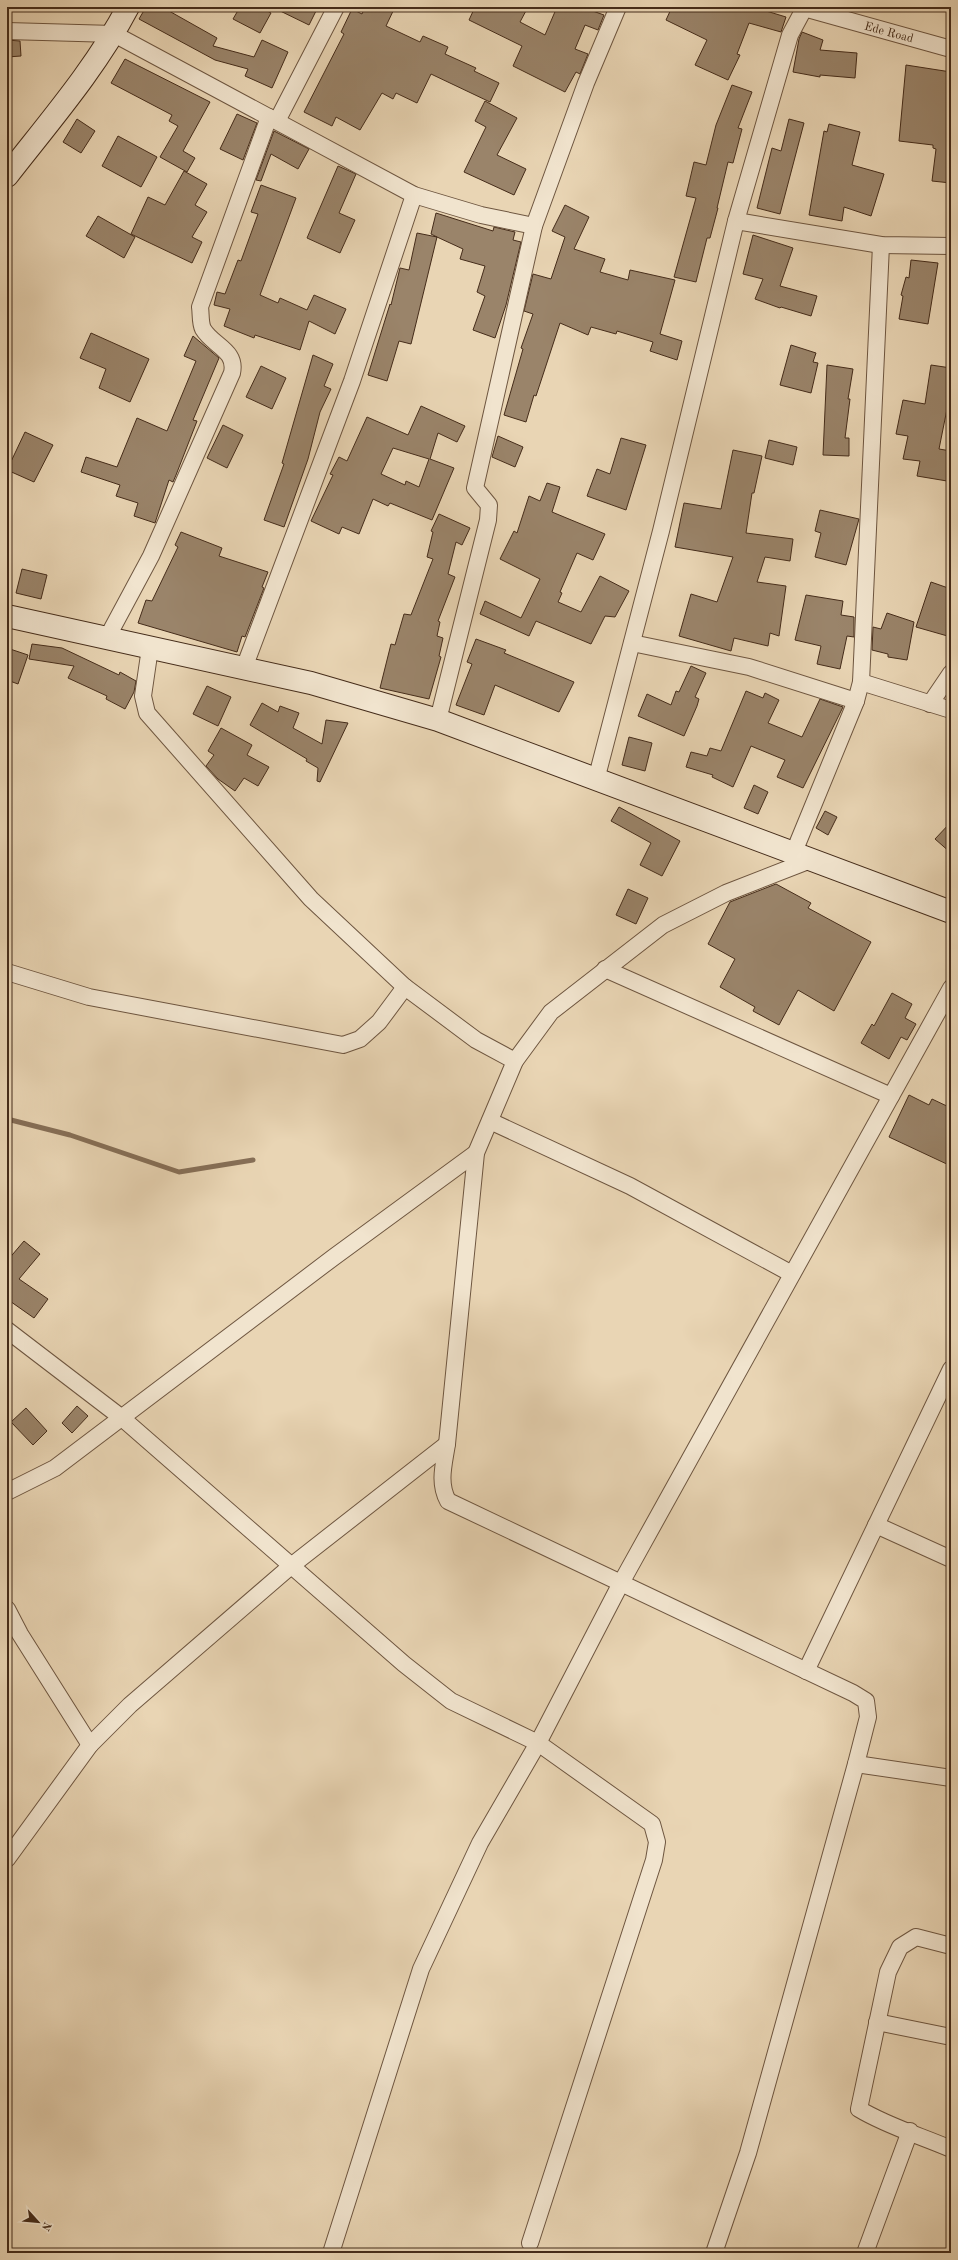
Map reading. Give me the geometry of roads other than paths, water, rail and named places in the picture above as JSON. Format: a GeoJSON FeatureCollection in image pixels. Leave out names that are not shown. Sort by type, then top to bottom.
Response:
{"type":"FeatureCollection","features":[{"type":"Feature","properties":{"kind":"street"},"geometry":{"type":"LineString","coordinates":[[7,176],[59,110],[114,34],[128,7]]}},
{"type":"Feature","properties":{"kind":"street"},"geometry":{"type":"LineString","coordinates":[[107,638],[152,556],[232,373],[234,364],[230,354],[212,340],[202,327],[200,307],[273,119],[336,7]]}},
{"type":"Feature","properties":{"kind":"street"},"geometry":{"type":"LineString","coordinates":[[438,720],[488,520],[489,505],[475,488],[534,226],[586,83],[618,7]]}},
{"type":"Feature","properties":{"kind":"street"},"geometry":{"type":"LineString","coordinates":[[596,780],[661,531],[736,221],[790,35],[804,8]]}},
{"type":"Feature","properties":{"kind":"street","name":"Ede Road"},"geometry":{"type":"LineString","coordinates":[[804,8],[951,49]]}},
{"type":"Feature","properties":{"kind":"street"},"geometry":{"type":"LineString","coordinates":[[7,30],[114,34],[414,194],[481,215],[534,226]]}},
{"type":"Feature","properties":{"kind":"street"},"geometry":{"type":"LineString","coordinates":[[244,668],[352,381],[414,194]]}},
{"type":"Feature","properties":{"kind":"street"},"geometry":{"type":"LineString","coordinates":[[736,221],[880,245],[951,246]]}},
{"type":"Feature","properties":{"kind":"street"},"geometry":{"type":"LineString","coordinates":[[714,2253],[748,2152],[856,1764],[868,1717],[866,1701],[448,1501],[443,1491],[442,1480],[447,1444],[476,1153],[515,1061],[551,1012],[663,925],[803,856],[856,701],[861,682],[880,245]]}},
{"type":"Feature","properties":{"kind":"street"},"geometry":{"type":"LineString","coordinates":[[7,616],[311,683],[438,720],[951,912]]}},
{"type":"Feature","properties":{"kind":"street"},"geometry":{"type":"LineString","coordinates":[[632,643],[749,667],[856,701]]}},
{"type":"Feature","properties":{"kind":"street"},"geometry":{"type":"LineString","coordinates":[[150,648],[143,696],[147,713],[311,899],[405,987],[476,1040],[515,1061]]}},
{"type":"Feature","properties":{"kind":"street"},"geometry":{"type":"LineString","coordinates":[[930,704],[951,673]]}},
{"type":"Feature","properties":{"kind":"street"},"geometry":{"type":"LineString","coordinates":[[861,682],[951,710]]}},
{"type":"Feature","properties":{"kind":"street"},"geometry":{"type":"LineString","coordinates":[[605,969],[891,1096]]}},
{"type":"Feature","properties":{"kind":"street"},"geometry":{"type":"LineString","coordinates":[[7,972],[89,997],[343,1045],[360,1039],[379,1022],[405,987]]}},
{"type":"Feature","properties":{"kind":"street"},"geometry":{"type":"LineString","coordinates":[[331,2253],[421,1969],[480,1843],[538,1743],[621,1583],[951,988]]}},
{"type":"Feature","properties":{"kind":"street"},"geometry":{"type":"LineString","coordinates":[[490,1121],[630,1186],[792,1274]]}},
{"type":"Feature","properties":{"kind":"street"},"geometry":{"type":"LineString","coordinates":[[7,1492],[55,1468],[476,1153]]}},
{"type":"Feature","properties":{"kind":"street"},"geometry":{"type":"LineString","coordinates":[[7,1330],[122,1418],[404,1664],[451,1701],[538,1743],[652,1824],[658,1842],[654,1860],[530,2243]]}},
{"type":"Feature","properties":{"kind":"street"},"geometry":{"type":"LineString","coordinates":[[806,1671],[951,1369]]}},
{"type":"Feature","properties":{"kind":"street"},"geometry":{"type":"LineString","coordinates":[[7,1858],[90,1745],[130,1705],[291,1566],[447,1444]]}},
{"type":"Feature","properties":{"kind":"street"},"geometry":{"type":"LineString","coordinates":[[876,1525],[951,1559]]}},
{"type":"Feature","properties":{"kind":"street"},"geometry":{"type":"LineString","coordinates":[[7,1609],[20,1634],[90,1745]]}},
{"type":"Feature","properties":{"kind":"street"},"geometry":{"type":"LineString","coordinates":[[856,1764],[951,1778]]}},
{"type":"Feature","properties":{"kind":"street"},"geometry":{"type":"LineString","coordinates":[[951,1946],[916,1937],[900,1947],[888,1972],[859,2109],[877,2119],[910,2131],[951,2149]]}},
{"type":"Feature","properties":{"kind":"street"},"geometry":{"type":"LineString","coordinates":[[877,2022],[951,2036]]}},
{"type":"Feature","properties":{"kind":"street"},"geometry":{"type":"LineString","coordinates":[[865,2253],[910,2131]]}},
{"type":"Feature","properties":{"kind":"waterway"},"geometry":{"type":"LineString","coordinates":[[7,1119],[70,1135],[179,1172],[253,1160]]}}]}
